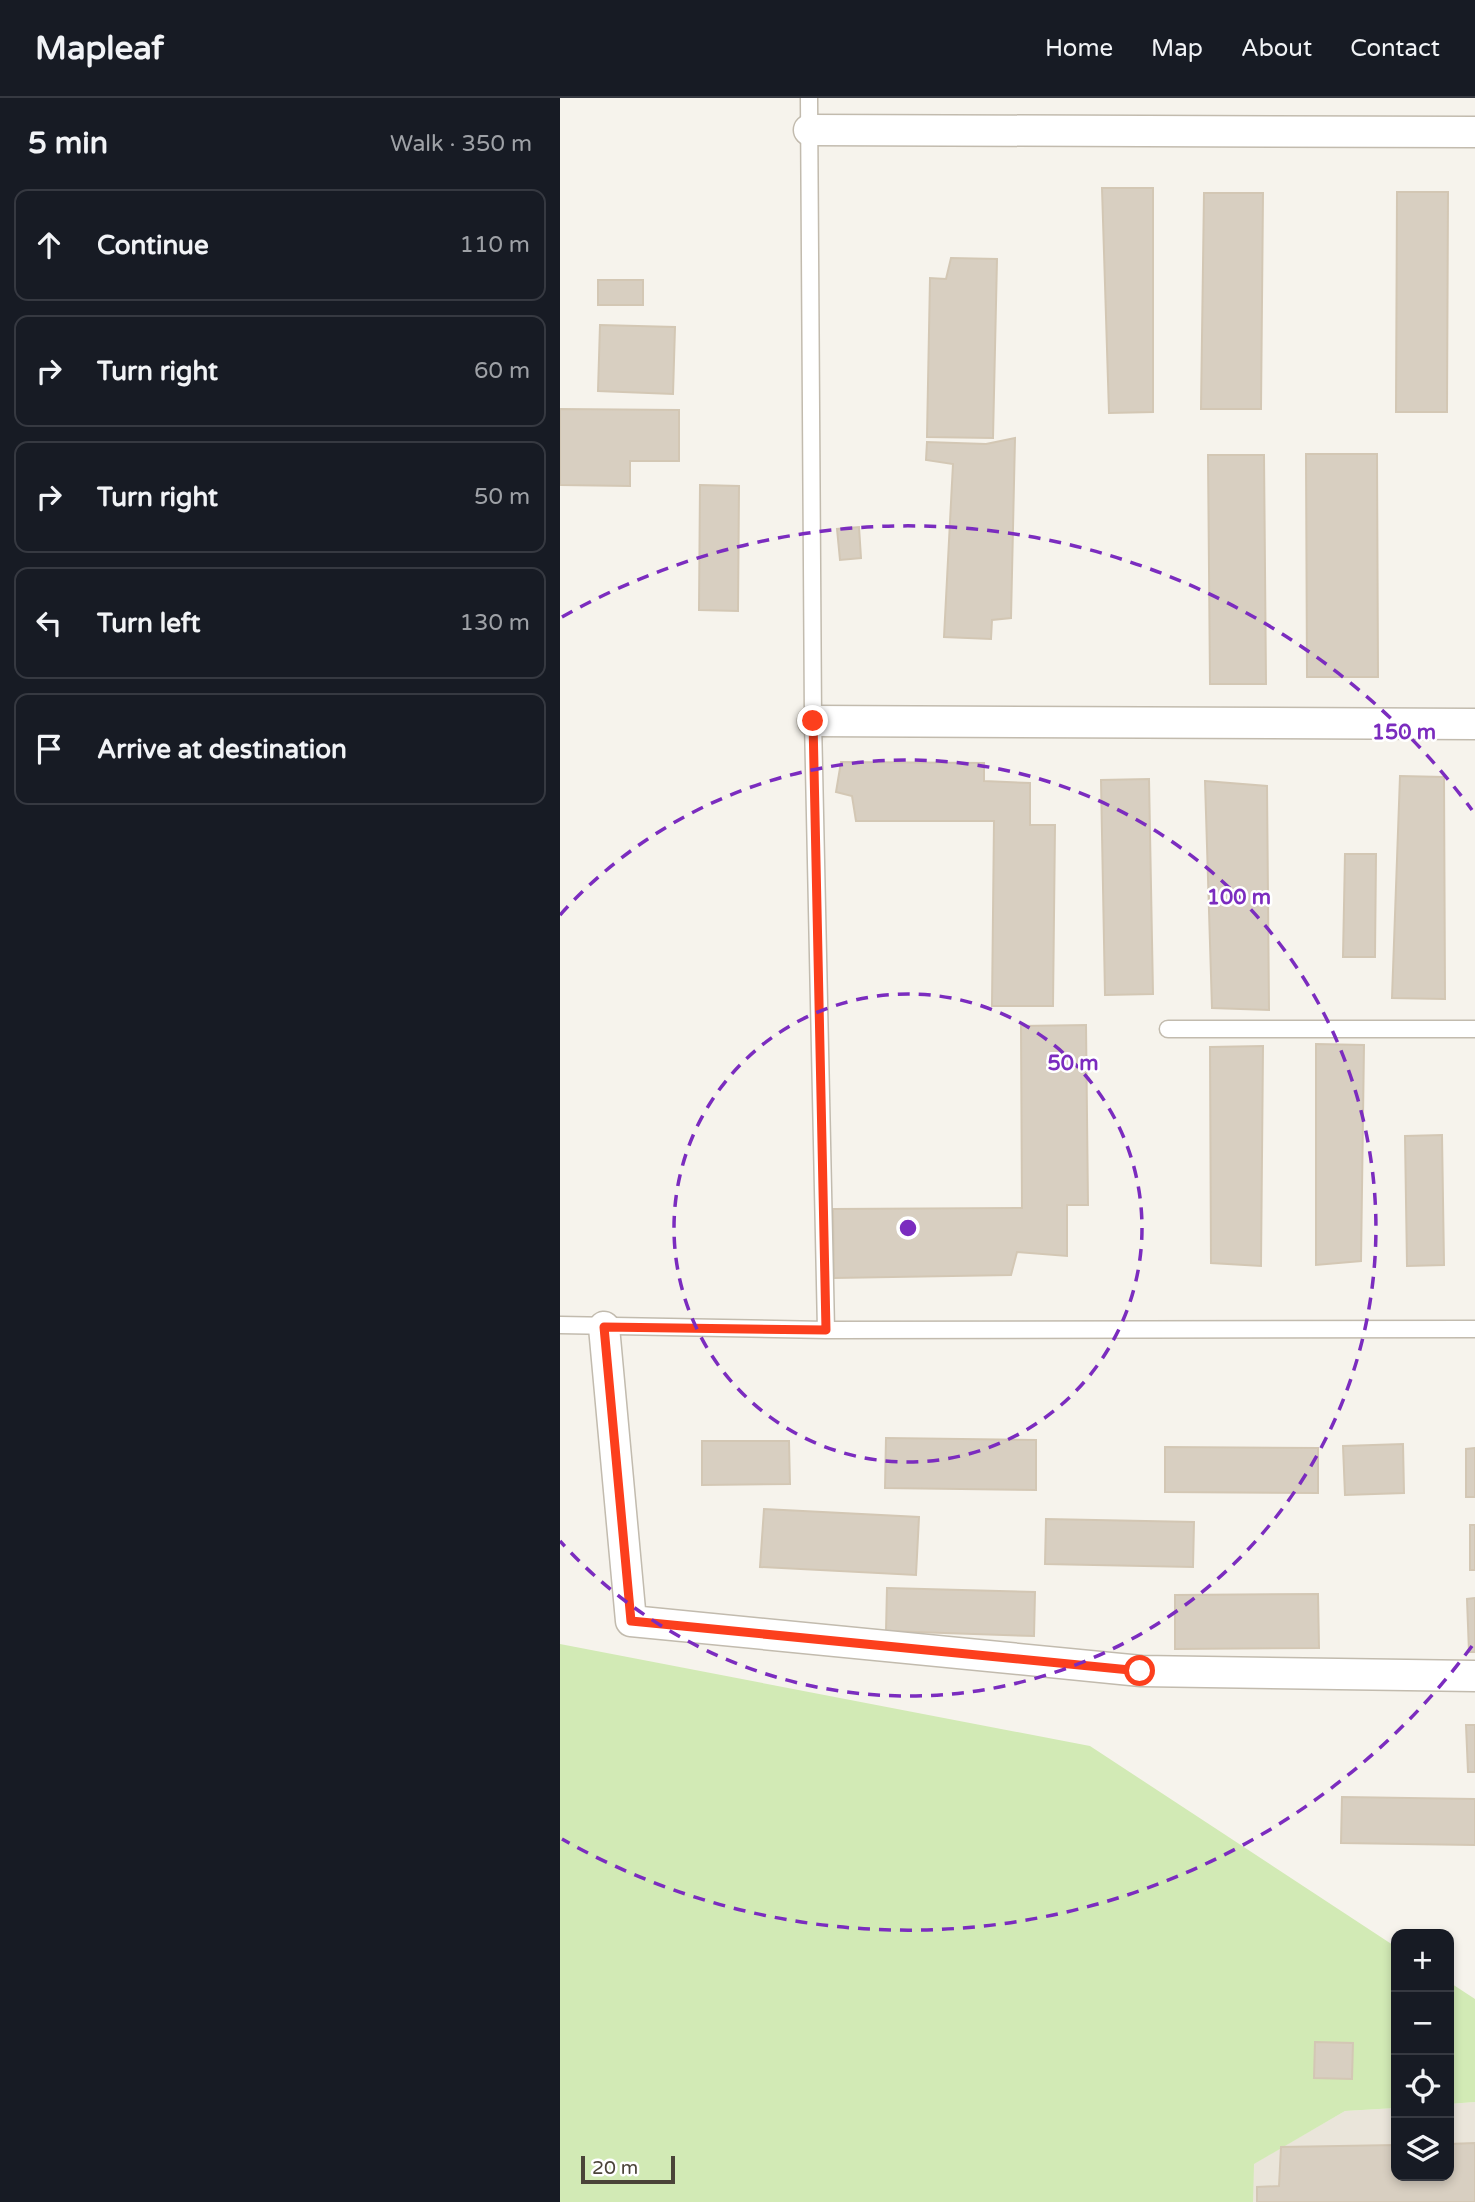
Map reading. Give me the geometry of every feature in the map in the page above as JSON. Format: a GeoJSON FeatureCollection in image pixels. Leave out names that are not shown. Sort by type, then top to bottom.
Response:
{"type":"FeatureCollection","features":[{"type":"Feature","properties":{"kind":"street"},"geometry":{"type":"LineString","coordinates":[[808,130],[1475,132]]}},
{"type":"Feature","properties":{"kind":"street"},"geometry":{"type":"LineString","coordinates":[[813,721],[1475,724]]}},
{"type":"Feature","properties":{"kind":"street"},"geometry":{"type":"LineString","coordinates":[[604,1327],[631,1621],[1140,1671],[1475,1676]]}},
{"type":"Feature","properties":{"kind":"lane"},"geometry":{"type":"LineString","coordinates":[[809,98],[813,721],[826,1330]]}},
{"type":"Feature","properties":{"kind":"lane"},"geometry":{"type":"LineString","coordinates":[[1168,1028],[1475,1028]]}},
{"type":"Feature","properties":{"kind":"lane"},"geometry":{"type":"LineString","coordinates":[[560,1325],[826,1330],[1475,1329]]}},
{"type":"Feature","properties":{"kind":"shaded area"},"geometry":{"type":"Polygon","coordinates":[[[1475,2102],[1475,2202],[1253,2202],[1253,2164],[1345,2111],[1391,2108],[1391,2181],[1454,2181],[1454,2104],[1475,2102]]]}},
{"type":"Feature","properties":{"kind":"green space"},"geometry":{"type":"Polygon","coordinates":[[[560,1644],[1090,1746],[1391,1944],[1391,2108],[1345,2111],[1254,2164],[1253,2202],[560,2202],[560,1644]]]}},
{"type":"Feature","properties":{"kind":"green space"},"geometry":{"type":"Polygon","coordinates":[[[1454,1985],[1475,1999],[1475,2102],[1454,2104],[1454,1985]]]}},
{"type":"Feature","properties":{"kind":"building"},"geometry":{"type":"Polygon","coordinates":[[[1102,188],[1153,188],[1153,412],[1109,413],[1102,188]]]}},
{"type":"Feature","properties":{"kind":"building"},"geometry":{"type":"Polygon","coordinates":[[[1397,192],[1448,192],[1447,412],[1396,412],[1397,192]]]}},
{"type":"Feature","properties":{"kind":"building"},"geometry":{"type":"Polygon","coordinates":[[[1204,193],[1263,193],[1261,409],[1201,409],[1204,193]]]}},
{"type":"Feature","properties":{"kind":"building"},"geometry":{"type":"Polygon","coordinates":[[[951,258],[997,259],[993,438],[927,437],[930,278],[946,279],[951,258]]]}},
{"type":"Feature","properties":{"kind":"building"},"geometry":{"type":"Polygon","coordinates":[[[598,280],[643,280],[643,305],[598,305],[598,280]]]}},
{"type":"Feature","properties":{"kind":"building"},"geometry":{"type":"Polygon","coordinates":[[[600,325],[675,327],[673,394],[598,391],[600,325]]]}},
{"type":"Feature","properties":{"kind":"building"},"geometry":{"type":"Polygon","coordinates":[[[560,409],[679,410],[679,461],[630,461],[630,486],[560,485],[560,409]]]}},
{"type":"Feature","properties":{"kind":"building"},"geometry":{"type":"Polygon","coordinates":[[[1015,438],[1011,618],[992,620],[991,639],[944,637],[953,464],[926,460],[927,442],[986,444],[1015,438]]]}},
{"type":"Feature","properties":{"kind":"building"},"geometry":{"type":"Polygon","coordinates":[[[1306,454],[1377,454],[1378,677],[1307,677],[1306,454]]]}},
{"type":"Feature","properties":{"kind":"building"},"geometry":{"type":"Polygon","coordinates":[[[1208,455],[1264,455],[1266,684],[1210,684],[1208,455]]]}},
{"type":"Feature","properties":{"kind":"building"},"geometry":{"type":"Polygon","coordinates":[[[700,485],[739,486],[738,611],[699,610],[700,485]]]}},
{"type":"Feature","properties":{"kind":"building"},"geometry":{"type":"Polygon","coordinates":[[[859,527],[861,558],[840,560],[837,529],[859,527]]]}},
{"type":"Feature","properties":{"kind":"building"},"geometry":{"type":"Polygon","coordinates":[[[841,762],[984,763],[984,781],[1030,783],[1030,825],[1055,825],[1053,1006],[992,1006],[994,821],[856,821],[852,796],[836,792],[841,762]]]}},
{"type":"Feature","properties":{"kind":"building"},"geometry":{"type":"Polygon","coordinates":[[[1400,776],[1444,777],[1445,999],[1392,998],[1400,776]]]}},
{"type":"Feature","properties":{"kind":"building"},"geometry":{"type":"Polygon","coordinates":[[[1149,779],[1153,994],[1105,995],[1101,780],[1149,779]]]}},
{"type":"Feature","properties":{"kind":"building"},"geometry":{"type":"Polygon","coordinates":[[[1205,781],[1267,786],[1269,1010],[1212,1008],[1205,781]]]}},
{"type":"Feature","properties":{"kind":"building"},"geometry":{"type":"Polygon","coordinates":[[[1345,854],[1376,854],[1375,957],[1343,957],[1345,854]]]}},
{"type":"Feature","properties":{"kind":"building"},"geometry":{"type":"Polygon","coordinates":[[[1086,1025],[1088,1205],[1067,1205],[1067,1256],[1017,1252],[1011,1275],[834,1278],[833,1209],[1022,1208],[1021,1026],[1086,1025]]]}},
{"type":"Feature","properties":{"kind":"building"},"geometry":{"type":"Polygon","coordinates":[[[1316,1044],[1364,1045],[1361,1261],[1316,1265],[1316,1044]]]}},
{"type":"Feature","properties":{"kind":"building"},"geometry":{"type":"Polygon","coordinates":[[[1263,1046],[1261,1266],[1211,1263],[1210,1047],[1263,1046]]]}},
{"type":"Feature","properties":{"kind":"building"},"geometry":{"type":"Polygon","coordinates":[[[1442,1135],[1444,1265],[1407,1266],[1405,1136],[1442,1135]]]}},
{"type":"Feature","properties":{"kind":"building"},"geometry":{"type":"Polygon","coordinates":[[[886,1438],[1036,1440],[1036,1490],[885,1488],[886,1438]]]}},
{"type":"Feature","properties":{"kind":"building"},"geometry":{"type":"Polygon","coordinates":[[[702,1441],[789,1441],[790,1484],[702,1485],[702,1441]]]}},
{"type":"Feature","properties":{"kind":"building"},"geometry":{"type":"Polygon","coordinates":[[[1403,1444],[1404,1493],[1345,1495],[1343,1446],[1403,1444]]]}},
{"type":"Feature","properties":{"kind":"building"},"geometry":{"type":"Polygon","coordinates":[[[1165,1447],[1318,1448],[1318,1493],[1165,1492],[1165,1447]]]}},
{"type":"Feature","properties":{"kind":"building"},"geometry":{"type":"Polygon","coordinates":[[[1475,1448],[1475,1497],[1466,1497],[1466,1449],[1475,1448]]]}},
{"type":"Feature","properties":{"kind":"building"},"geometry":{"type":"Polygon","coordinates":[[[764,1509],[919,1517],[916,1575],[760,1567],[764,1509]]]}},
{"type":"Feature","properties":{"kind":"building"},"geometry":{"type":"Polygon","coordinates":[[[1046,1519],[1194,1522],[1193,1567],[1045,1564],[1046,1519]]]}},
{"type":"Feature","properties":{"kind":"building"},"geometry":{"type":"Polygon","coordinates":[[[1470,1525],[1475,1525],[1475,1570],[1470,1570],[1470,1525]]]}},
{"type":"Feature","properties":{"kind":"building"},"geometry":{"type":"Polygon","coordinates":[[[887,1588],[1035,1592],[1034,1636],[886,1631],[887,1588]]]}},
{"type":"Feature","properties":{"kind":"building"},"geometry":{"type":"Polygon","coordinates":[[[1318,1594],[1319,1648],[1175,1649],[1175,1595],[1318,1594]]]}},
{"type":"Feature","properties":{"kind":"building"},"geometry":{"type":"Polygon","coordinates":[[[1475,1598],[1475,1652],[1469,1652],[1467,1599],[1475,1598]]]}},
{"type":"Feature","properties":{"kind":"building"},"geometry":{"type":"Polygon","coordinates":[[[1466,1725],[1475,1725],[1475,1772],[1468,1772],[1466,1725]]]}},
{"type":"Feature","properties":{"kind":"building"},"geometry":{"type":"Polygon","coordinates":[[[1342,1797],[1475,1799],[1475,1845],[1341,1843],[1342,1797]]]}},
{"type":"Feature","properties":{"kind":"building"},"geometry":{"type":"Polygon","coordinates":[[[1315,2042],[1353,2043],[1352,2079],[1314,2078],[1315,2042]]]}},
{"type":"Feature","properties":{"kind":"building"},"geometry":{"type":"Polygon","coordinates":[[[1475,2143],[1475,2202],[1257,2202],[1257,2187],[1279,2186],[1281,2147],[1391,2145],[1391,2181],[1454,2181],[1454,2144],[1475,2143]]]}},
{"type":"Feature","properties":{"kind":"route"},"geometry":{"type":"LineString","coordinates":[[813,721],[826,1330],[604,1327],[631,1621],[1140,1671]]}}]}
